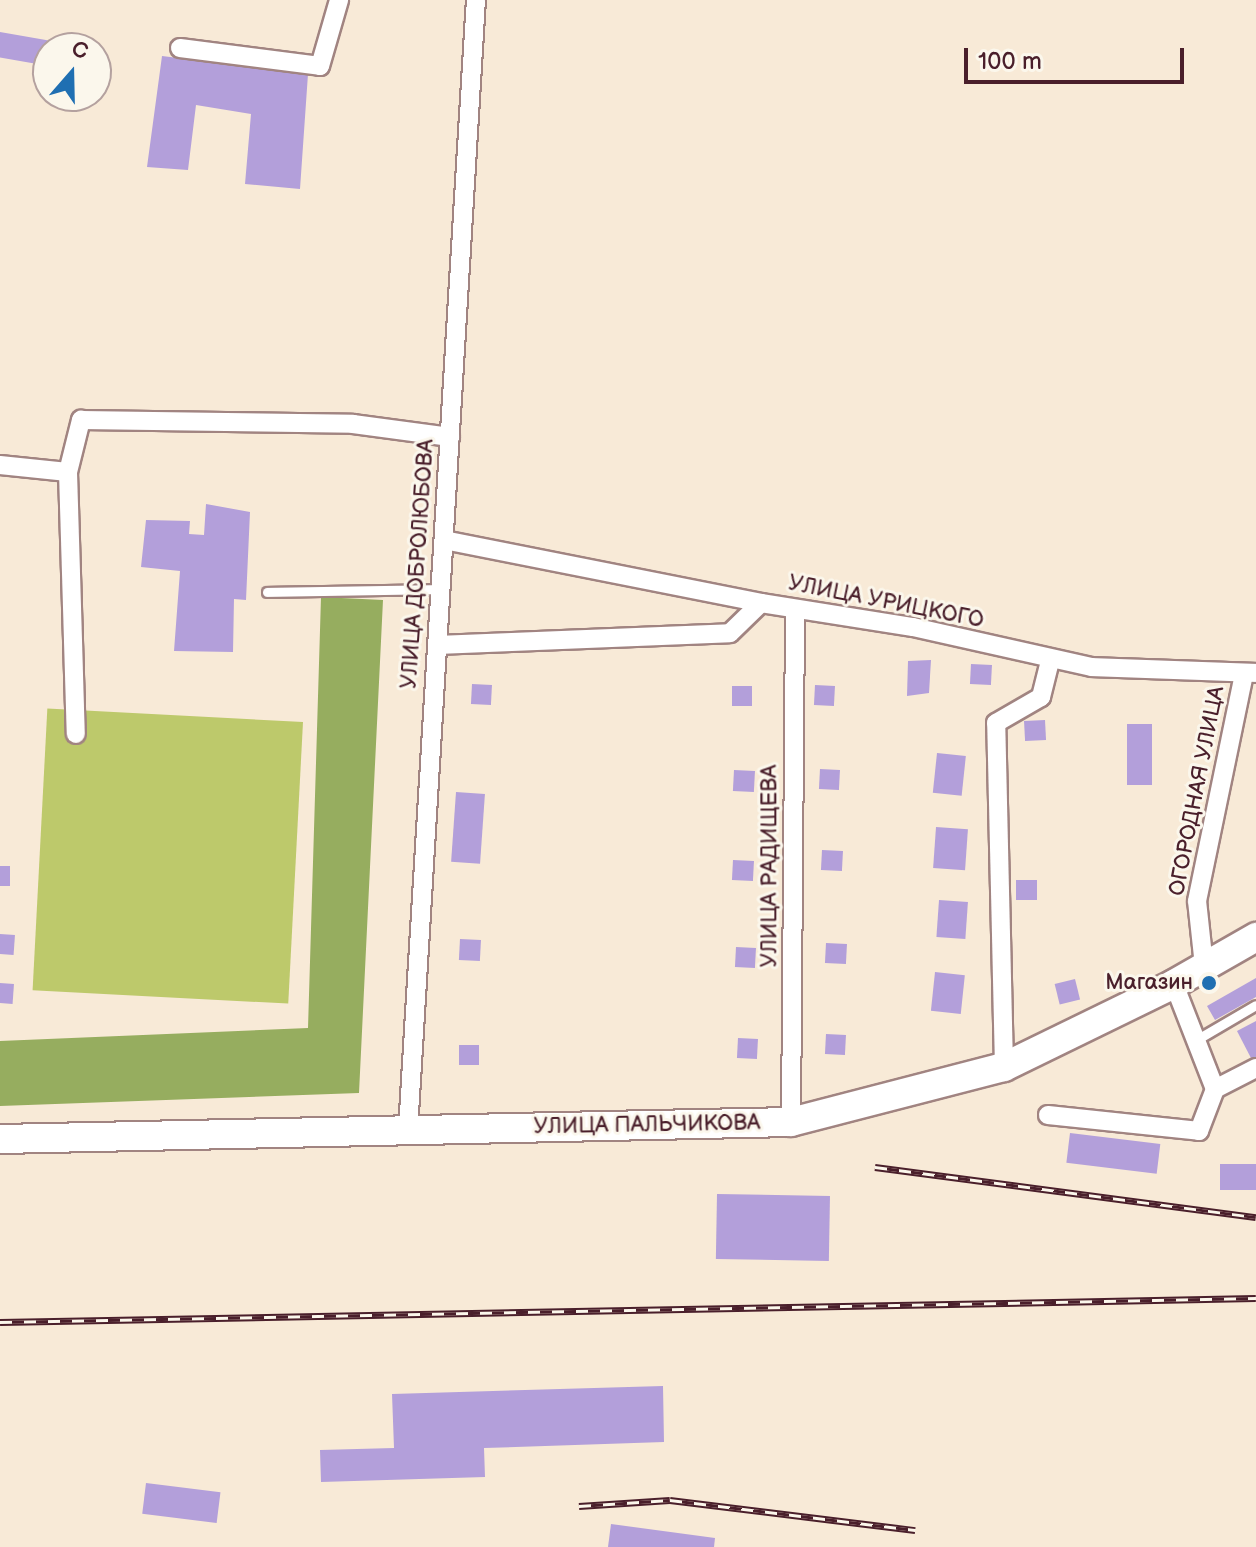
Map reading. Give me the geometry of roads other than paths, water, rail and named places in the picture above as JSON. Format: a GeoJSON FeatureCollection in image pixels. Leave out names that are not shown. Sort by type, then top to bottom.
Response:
{"type":"FeatureCollection","features":[{"type":"Feature","properties":{"kind":"main road","name":"УЛИЦА ПАЛЬЧИКОВА"},"geometry":{"type":"LineString","coordinates":[[0,1139],[791,1122],[930,1090],[1004,1067],[1174,984],[1256,937]]}},
{"type":"Feature","properties":{"kind":"street"},"geometry":{"type":"LineString","coordinates":[[180,48],[320,66],[339,0]]}},
{"type":"Feature","properties":{"kind":"street","name":"УЛИЦА ДОБРОЛЮБОВА"},"geometry":{"type":"LineString","coordinates":[[408,1130],[476,0]]}},
{"type":"Feature","properties":{"kind":"street"},"geometry":{"type":"LineString","coordinates":[[76,734],[68,472],[81,420],[353,424],[450,437]]}},
{"type":"Feature","properties":{"kind":"street"},"geometry":{"type":"LineString","coordinates":[[0,465],[68,472]]}},
{"type":"Feature","properties":{"kind":"street"},"geometry":{"type":"LineString","coordinates":[[444,540],[761,603]]}},
{"type":"Feature","properties":{"kind":"street","name":"УЛИЦА УРИЦКОГО"},"geometry":{"type":"LineString","coordinates":[[437,645],[730,633],[761,603],[913,627],[1050,661],[1092,667],[1250,674]]}},
{"type":"Feature","properties":{"kind":"street","name":"УЛИЦА РАДИЩЕВА"},"geometry":{"type":"LineString","coordinates":[[791,1122],[795,610]]}},
{"type":"Feature","properties":{"kind":"street"},"geometry":{"type":"LineString","coordinates":[[1004,1067],[996,723],[1041,697],[1050,661]]}},
{"type":"Feature","properties":{"kind":"street","name":"ОГОРОДНАЯ УЛИЦА"},"geometry":{"type":"LineString","coordinates":[[1204,966],[1197,901],[1250,674]]}},
{"type":"Feature","properties":{"kind":"street"},"geometry":{"type":"LineString","coordinates":[[1174,984],[1215,1089]]}},
{"type":"Feature","properties":{"kind":"street"},"geometry":{"type":"LineString","coordinates":[[1048,1115],[1199,1131],[1215,1089],[1256,1068]]}},
{"type":"Feature","properties":{"kind":"lane"},"geometry":{"type":"LineString","coordinates":[[267,592],[440,589]]}},
{"type":"Feature","properties":{"kind":"lane"},"geometry":{"type":"LineString","coordinates":[[1196,1040],[1256,1005]]}},
{"type":"Feature","properties":{"kind":"railway"},"geometry":{"type":"LineString","coordinates":[[875,1167],[1256,1217]]}},
{"type":"Feature","properties":{"kind":"railway"},"geometry":{"type":"LineString","coordinates":[[0,1322],[1256,1298]]}},
{"type":"Feature","properties":{"kind":"railway"},"geometry":{"type":"LineString","coordinates":[[579,1506],[670,1500],[915,1530]]}},
{"type":"Feature","properties":{"kind":"place","name":"Магазин"},"geometry":{"type":"Point","coordinates":[1209,983]}}]}
